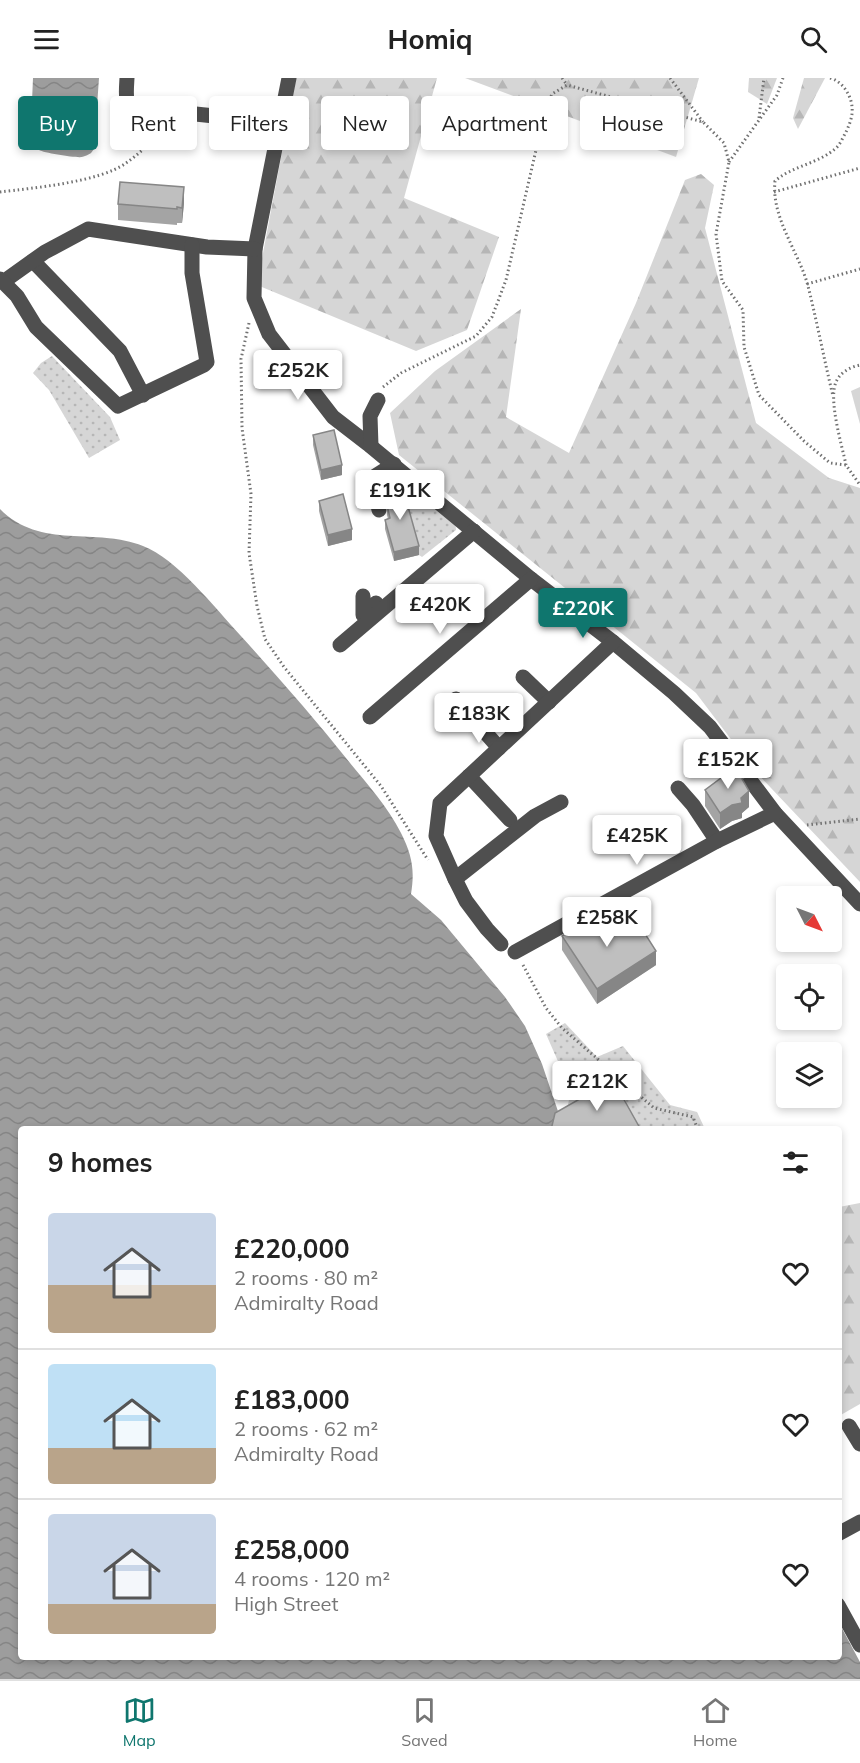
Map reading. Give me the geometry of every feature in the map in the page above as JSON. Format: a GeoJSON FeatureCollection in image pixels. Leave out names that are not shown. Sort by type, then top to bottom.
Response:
{"type":"FeatureCollection","features":[{"type":"Feature","properties":{"kind":"street"},"geometry":{"type":"LineString","coordinates":[[126,96],[127,78]]}},
{"type":"Feature","properties":{"kind":"street"},"geometry":{"type":"LineString","coordinates":[[286,96],[289,78]]}},
{"type":"Feature","properties":{"kind":"street"},"geometry":{"type":"LineString","coordinates":[[275,150],[255,249],[254,298],[268,334],[320,403],[333,417],[394,464],[531,579],[614,642],[674,693],[710,727],[775,813],[860,904]]}},
{"type":"Feature","properties":{"kind":"street"},"geometry":{"type":"LineString","coordinates":[[192,245],[192,273],[207,362],[204,366],[119,406],[114,405],[36,327],[17,296],[2,281],[74,235],[88,229],[192,245],[255,249]]}},
{"type":"Feature","properties":{"kind":"street"},"geometry":{"type":"LineString","coordinates":[[33,261],[120,351],[142,395]]}},
{"type":"Feature","properties":{"kind":"street"},"geometry":{"type":"LineString","coordinates":[[371,446],[370,416],[378,400]]}},
{"type":"Feature","properties":{"kind":"street"},"geometry":{"type":"LineString","coordinates":[[379,510],[372,478],[394,464]]}},
{"type":"Feature","properties":{"kind":"street"},"geometry":{"type":"LineString","coordinates":[[363,596],[363,615],[470,528]]}},
{"type":"Feature","properties":{"kind":"street"},"geometry":{"type":"LineString","coordinates":[[340,645],[470,528]]}},
{"type":"Feature","properties":{"kind":"street"},"geometry":{"type":"LineString","coordinates":[[370,717],[531,579]]}},
{"type":"Feature","properties":{"kind":"street"},"geometry":{"type":"LineString","coordinates":[[501,944],[466,901],[436,836],[440,803],[614,642]]}},
{"type":"Feature","properties":{"kind":"street"},"geometry":{"type":"LineString","coordinates":[[524,677],[549,702]]}},
{"type":"Feature","properties":{"kind":"street"},"geometry":{"type":"LineString","coordinates":[[456,699],[499,748]]}},
{"type":"Feature","properties":{"kind":"street"},"geometry":{"type":"LineString","coordinates":[[469,776],[510,820]]}},
{"type":"Feature","properties":{"kind":"street"},"geometry":{"type":"LineString","coordinates":[[678,788],[693,805],[717,841]]}},
{"type":"Feature","properties":{"kind":"street"},"geometry":{"type":"LineString","coordinates":[[455,879],[536,816],[561,802]]}},
{"type":"Feature","properties":{"kind":"street"},"geometry":{"type":"LineString","coordinates":[[515,952],[717,841],[775,813]]}},
{"type":"Feature","properties":{"kind":"street"},"geometry":{"type":"LineString","coordinates":[[849,1426],[860,1443]]}},
{"type":"Feature","properties":{"kind":"street"},"geometry":{"type":"LineString","coordinates":[[842,1532],[860,1522]]}},
{"type":"Feature","properties":{"kind":"street"},"geometry":{"type":"LineString","coordinates":[[842,1612],[860,1645]]}},
{"type":"Feature","properties":{"kind":"path"},"geometry":{"type":"LineString","coordinates":[[562,78],[567,85],[702,122]]}},
{"type":"Feature","properties":{"kind":"path"},"geometry":{"type":"LineString","coordinates":[[670,78],[702,122],[724,143],[729,162]]}},
{"type":"Feature","properties":{"kind":"path"},"geometry":{"type":"LineString","coordinates":[[759,119],[764,78]]}},
{"type":"Feature","properties":{"kind":"path"},"geometry":{"type":"LineString","coordinates":[[783,78],[777,95],[729,162],[716,234],[723,281],[743,310],[744,347],[759,395],[804,441],[830,463],[846,465]]}},
{"type":"Feature","properties":{"kind":"path"},"geometry":{"type":"LineString","coordinates":[[830,78],[835,79],[848,92],[853,111],[850,123],[838,147],[810,163],[783,174],[775,181],[774,192],[778,210],[807,284],[846,465],[860,485]]}},
{"type":"Feature","properties":{"kind":"path"},"geometry":{"type":"LineString","coordinates":[[378,400],[383,388],[401,373],[476,336],[492,317],[506,280],[545,111],[552,94],[567,85]]}},
{"type":"Feature","properties":{"kind":"path"},"geometry":{"type":"LineString","coordinates":[[0,192],[104,174],[125,164],[141,150]]}},
{"type":"Feature","properties":{"kind":"path"},"geometry":{"type":"LineString","coordinates":[[774,192],[860,168]]}},
{"type":"Feature","properties":{"kind":"path"},"geometry":{"type":"LineString","coordinates":[[807,284],[860,269]]}},
{"type":"Feature","properties":{"kind":"path"},"geometry":{"type":"LineString","coordinates":[[832,396],[836,381],[849,368],[860,365]]}},
{"type":"Feature","properties":{"kind":"path"},"geometry":{"type":"LineString","coordinates":[[787,826],[860,819]]}},
{"type":"Feature","properties":{"kind":"path"},"geometry":{"type":"LineString","coordinates":[[515,952],[546,1008],[562,1028],[654,1108],[693,1117],[696,1126]]}},
{"type":"Feature","properties":{"kind":"green space"},"geometry":{"type":"Polygon","coordinates":[[[296,78],[437,78],[432,96],[421,96],[421,136],[404,198],[499,237],[467,330],[416,351],[257,285],[282,150],[309,150],[309,96],[293,96],[296,78]]]}},
{"type":"Feature","properties":{"kind":"green space"},"geometry":{"type":"Polygon","coordinates":[[[465,78],[699,78],[684,130],[684,96],[580,96],[580,121],[568,117],[568,96],[513,96],[465,78]]]}},
{"type":"Feature","properties":{"kind":"green space"},"geometry":{"type":"Polygon","coordinates":[[[749,78],[777,78],[767,104],[748,92],[749,78]]]}},
{"type":"Feature","properties":{"kind":"green space"},"geometry":{"type":"Polygon","coordinates":[[[804,78],[825,78],[798,129],[793,118],[804,78]]]}},
{"type":"Feature","properties":{"kind":"green space"},"geometry":{"type":"Polygon","coordinates":[[[657,150],[678,150],[676,157],[657,150]]]}},
{"type":"Feature","properties":{"kind":"green space"},"geometry":{"type":"Polygon","coordinates":[[[701,174],[714,185],[705,228],[756,423],[829,478],[860,488],[860,882],[755,771],[696,693],[399,455],[390,413],[435,371],[521,309],[506,417],[569,453],[636,303],[685,180],[701,174]]]}},
{"type":"Feature","properties":{"kind":"green space"},"geometry":{"type":"Polygon","coordinates":[[[52,356],[110,417],[120,440],[89,458],[49,390],[33,373],[41,363],[52,356]]]}},
{"type":"Feature","properties":{"kind":"green space"},"geometry":{"type":"Polygon","coordinates":[[[860,387],[860,424],[851,391],[860,387]]]}},
{"type":"Feature","properties":{"kind":"green space"},"geometry":{"type":"Polygon","coordinates":[[[401,471],[455,519],[456,530],[422,557],[419,555],[411,524],[395,496],[391,478],[401,471]]]}},
{"type":"Feature","properties":{"kind":"green space"},"geometry":{"type":"Polygon","coordinates":[[[565,1023],[597,1057],[623,1046],[670,1105],[697,1112],[704,1126],[620,1126],[567,1109],[571,1091],[546,1034],[565,1023]]]}},
{"type":"Feature","properties":{"kind":"green space"},"geometry":{"type":"Polygon","coordinates":[[[860,1203],[860,1404],[842,1414],[842,1206],[860,1203]]]}},
{"type":"Feature","properties":{"kind":"water"},"geometry":{"type":"Polygon","coordinates":[[[33,78],[99,78],[98,96],[32,96],[33,78]]]}},
{"type":"Feature","properties":{"kind":"water"},"geometry":{"type":"Polygon","coordinates":[[[39,150],[93,150],[83,157],[39,150]]]}},
{"type":"Feature","properties":{"kind":"water"},"geometry":{"type":"Polygon","coordinates":[[[0,509],[16,522],[51,534],[107,538],[143,546],[169,561],[207,599],[310,714],[390,814],[408,848],[413,877],[411,894],[441,920],[505,997],[525,1026],[542,1064],[563,1126],[18,1126],[18,1660],[842,1660],[842,1629],[860,1662],[860,1679],[0,1679],[0,509]]]}},
{"type":"Feature","properties":{"kind":"building"},"geometry":{"type":"Polygon","coordinates":[[[120,182],[184,187],[182,208],[118,204],[120,182]]]}},
{"type":"Feature","properties":{"kind":"building"},"geometry":{"type":"Polygon","coordinates":[[[334,430],[342,465],[321,470],[313,435],[334,430]]]}},
{"type":"Feature","properties":{"kind":"building"},"geometry":{"type":"Polygon","coordinates":[[[402,485],[419,546],[394,552],[385,520],[390,518],[387,489],[402,485]]]}},
{"type":"Feature","properties":{"kind":"building"},"geometry":{"type":"Polygon","coordinates":[[[343,494],[352,529],[328,535],[319,501],[343,494]]]}},
{"type":"Feature","properties":{"kind":"building"},"geometry":{"type":"Polygon","coordinates":[[[737,766],[745,777],[742,779],[749,791],[741,798],[742,803],[732,805],[720,813],[705,790],[737,766]]]}},
{"type":"Feature","properties":{"kind":"building"},"geometry":{"type":"Polygon","coordinates":[[[596,913],[609,934],[635,918],[656,951],[597,989],[562,936],[572,930],[572,918],[577,915],[590,916],[596,913]]]}},
{"type":"Feature","properties":{"kind":"building"},"geometry":{"type":"Polygon","coordinates":[[[613,1080],[639,1126],[552,1126],[555,1113],[613,1080]]]}}]}
